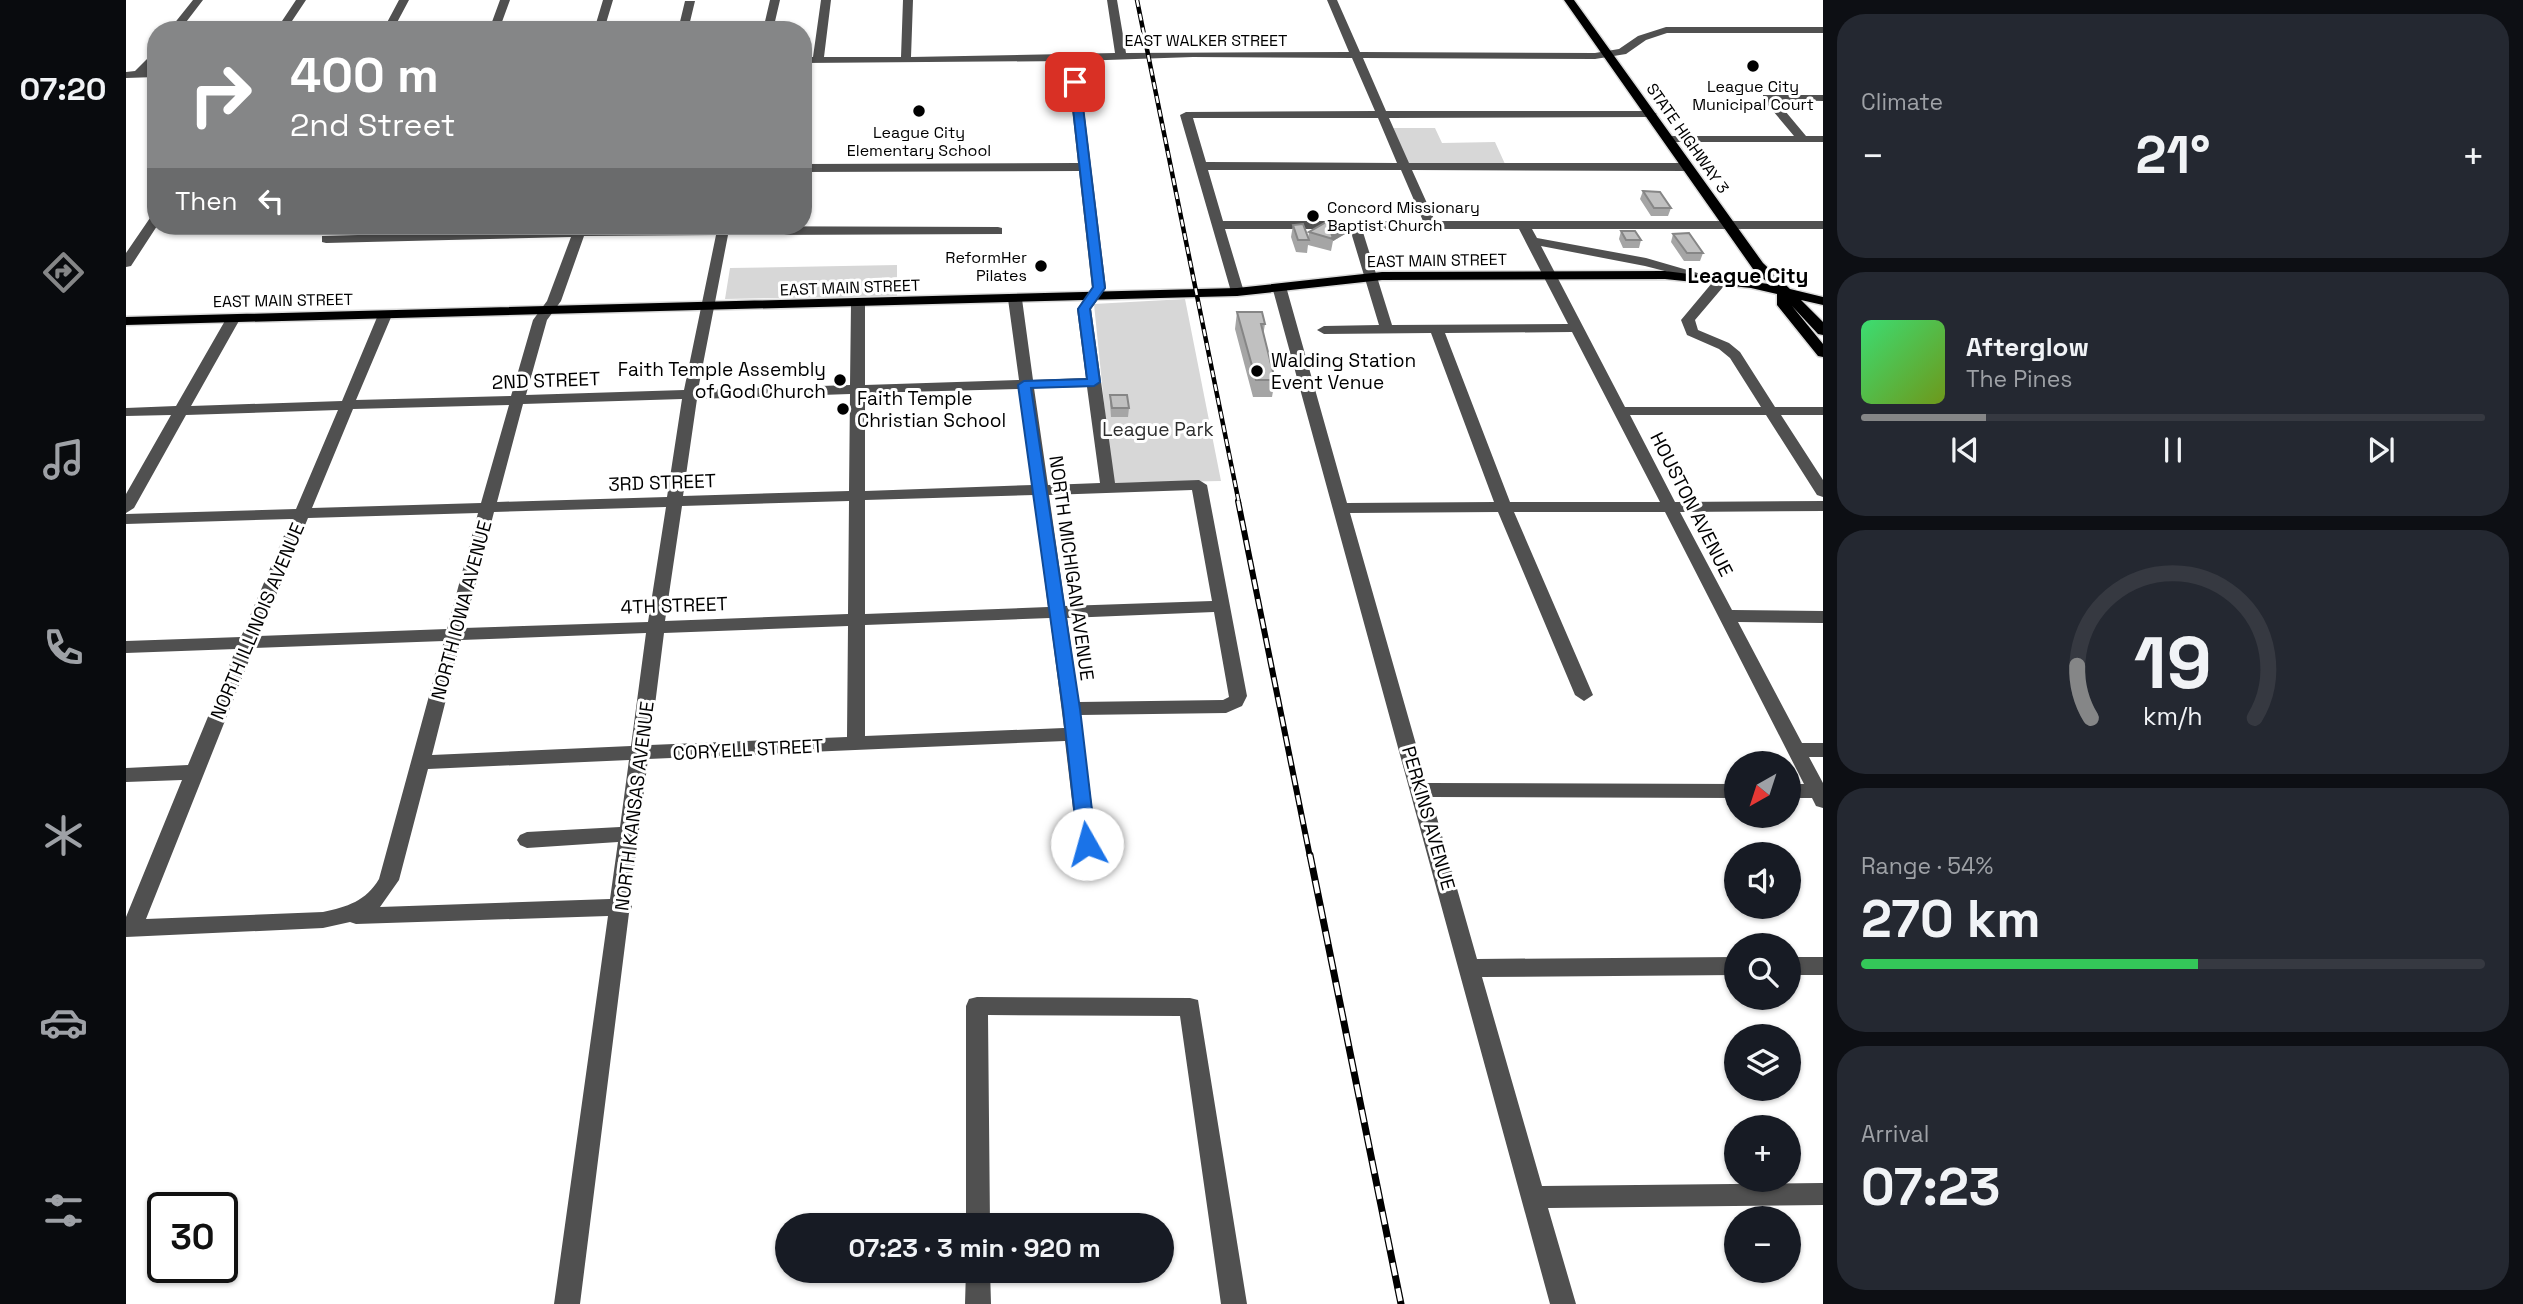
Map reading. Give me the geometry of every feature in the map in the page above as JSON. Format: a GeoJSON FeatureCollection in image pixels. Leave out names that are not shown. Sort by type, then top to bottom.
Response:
{"type":"FeatureCollection","features":[{"type":"Feature","properties":{"kind":"main road","name":"STATE HIGHWAY 3"},"geometry":{"type":"LineString","coordinates":[[1569,0],[1727,225],[1782,292],[1805,308],[1823,331]]}},
{"type":"Feature","properties":{"kind":"main road","name":"EAST MAIN STREET"},"geometry":{"type":"LineString","coordinates":[[126,321],[705,308],[1237,292],[1280,290],[1369,276],[1715,279],[1823,301]]}},
{"type":"Feature","properties":{"kind":"main road","name":"STATE HIGHWAY 3"},"geometry":{"type":"LineString","coordinates":[[1782,292],[1782,302],[1823,353]]}},
{"type":"Feature","properties":{"kind":"street"},"geometry":{"type":"LineString","coordinates":[[181,21],[198,0]]}},
{"type":"Feature","properties":{"kind":"street"},"geometry":{"type":"LineString","coordinates":[[287,21],[301,0]]}},
{"type":"Feature","properties":{"kind":"street"},"geometry":{"type":"LineString","coordinates":[[393,21],[404,0]]}},
{"type":"Feature","properties":{"kind":"street"},"geometry":{"type":"LineString","coordinates":[[497,21],[505,0]]}},
{"type":"Feature","properties":{"kind":"street"},"geometry":{"type":"LineString","coordinates":[[602,21],[608,0]]}},
{"type":"Feature","properties":{"kind":"street"},"geometry":{"type":"LineString","coordinates":[[770,21],[775,0]]}},
{"type":"Feature","properties":{"kind":"street"},"geometry":{"type":"LineString","coordinates":[[818,60],[826,0]]}},
{"type":"Feature","properties":{"kind":"street"},"geometry":{"type":"LineString","coordinates":[[906,60],[908,0]]}},
{"type":"Feature","properties":{"kind":"street"},"geometry":{"type":"LineString","coordinates":[[1112,0],[1121,57]]}},
{"type":"Feature","properties":{"kind":"street"},"geometry":{"type":"LineString","coordinates":[[1332,0],[1431,226]]}},
{"type":"Feature","properties":{"kind":"street"},"geometry":{"type":"LineString","coordinates":[[685,21],[690,1]]}},
{"type":"Feature","properties":{"kind":"street"},"geometry":{"type":"LineString","coordinates":[[1609,55],[1632,48],[1642,38],[1667,30],[1823,30]]}},
{"type":"Feature","properties":{"kind":"street","name":"EAST WALKER STREET"},"geometry":{"type":"LineString","coordinates":[[812,60],[1609,55]]}},
{"type":"Feature","properties":{"kind":"street"},"geometry":{"type":"LineString","coordinates":[[1073,59],[1099,288],[1084,309],[1108,487]]}},
{"type":"Feature","properties":{"kind":"street"},"geometry":{"type":"LineString","coordinates":[[132,75],[147,61]]}},
{"type":"Feature","properties":{"kind":"street"},"geometry":{"type":"LineString","coordinates":[[1802,139],[1767,97],[1823,98]]}},
{"type":"Feature","properties":{"kind":"street"},"geometry":{"type":"LineString","coordinates":[[1237,292],[1186,115],[1651,114]]}},
{"type":"Feature","properties":{"kind":"street"},"geometry":{"type":"LineString","coordinates":[[1668,139],[1823,139]]}},
{"type":"Feature","properties":{"kind":"street"},"geometry":{"type":"LineString","coordinates":[[1201,166],[1686,167]]}},
{"type":"Feature","properties":{"kind":"street"},"geometry":{"type":"LineString","coordinates":[[812,168],[1085,167]]}},
{"type":"Feature","properties":{"kind":"street"},"geometry":{"type":"LineString","coordinates":[[1218,225],[1823,225]]}},
{"type":"Feature","properties":{"kind":"street"},"geometry":{"type":"LineString","coordinates":[[1355,226],[1387,330]]}},
{"type":"Feature","properties":{"kind":"street","name":"HOUSTON AVENUE"},"geometry":{"type":"LineString","coordinates":[[1524,226],[1820,796]]}},
{"type":"Feature","properties":{"kind":"street"},"geometry":{"type":"LineString","coordinates":[[812,230],[998,231]]}},
{"type":"Feature","properties":{"kind":"street"},"geometry":{"type":"LineString","coordinates":[[126,263],[147,232]]}},
{"type":"Feature","properties":{"kind":"street"},"geometry":{"type":"LineString","coordinates":[[326,239],[371,235]]}},
{"type":"Feature","properties":{"kind":"street","name":"NORTH IOWA AVENUE"},"geometry":{"type":"LineString","coordinates":[[351,916],[381,897],[390,880],[487,508],[540,320],[554,301],[577,235]]}},
{"type":"Feature","properties":{"kind":"street","name":"NORTH KANSAS AVENUE"},"geometry":{"type":"LineString","coordinates":[[567,1304],[622,906],[656,626],[690,395],[705,308],[722,235]]}},
{"type":"Feature","properties":{"kind":"street"},"geometry":{"type":"LineString","coordinates":[[1532,241],[1646,262],[1715,279],[1688,320],[1692,332],[1724,346],[1735,355],[1823,492]]}},
{"type":"Feature","properties":{"kind":"street","name":"PERKINS AVENUE"},"geometry":{"type":"LineString","coordinates":[[1280,290],[1422,790],[1563,1304]]}},
{"type":"Feature","properties":{"kind":"street","name":"NORTH MICHIGAN AVENUE"},"geometry":{"type":"LineString","coordinates":[[1015,299],[1038,489],[1072,709],[1087,844]]}},
{"type":"Feature","properties":{"kind":"street"},"geometry":{"type":"LineString","coordinates":[[856,744],[858,304]]}},
{"type":"Feature","properties":{"kind":"street","name":"NORTH ILLINOIS AVENUE"},"geometry":{"type":"LineString","coordinates":[[129,928],[385,315]]}},
{"type":"Feature","properties":{"kind":"street"},"geometry":{"type":"LineString","coordinates":[[126,509],[233,319]]}},
{"type":"Feature","properties":{"kind":"street"},"geometry":{"type":"LineString","coordinates":[[1324,330],[1576,328]]}},
{"type":"Feature","properties":{"kind":"street"},"geometry":{"type":"LineString","coordinates":[[1437,330],[1504,508],[1584,695]]}},
{"type":"Feature","properties":{"kind":"street","name":"2ND STREET"},"geometry":{"type":"LineString","coordinates":[[126,412],[1094,382]]}},
{"type":"Feature","properties":{"kind":"street"},"geometry":{"type":"LineString","coordinates":[[1622,411],[1823,411]]}},
{"type":"Feature","properties":{"kind":"street","name":"3RD STREET"},"geometry":{"type":"LineString","coordinates":[[126,509],[301,514],[1199,485],[1223,606]]}},
{"type":"Feature","properties":{"kind":"street"},"geometry":{"type":"LineString","coordinates":[[1342,508],[1823,506]]}},
{"type":"Feature","properties":{"kind":"street"},"geometry":{"type":"LineString","coordinates":[[1072,709],[1226,706],[1236,701],[1238,696],[1223,606]]}},
{"type":"Feature","properties":{"kind":"street","name":"4TH STREET"},"geometry":{"type":"LineString","coordinates":[[126,647],[1223,606]]}},
{"type":"Feature","properties":{"kind":"street"},"geometry":{"type":"LineString","coordinates":[[1726,616],[1823,617]]}},
{"type":"Feature","properties":{"kind":"street","name":"CORYELL STREET"},"geometry":{"type":"LineString","coordinates":[[421,762],[1074,734]]}},
{"type":"Feature","properties":{"kind":"street"},"geometry":{"type":"LineString","coordinates":[[1796,750],[1823,750]]}},
{"type":"Feature","properties":{"kind":"street"},"geometry":{"type":"LineString","coordinates":[[126,775],[195,772]]}},
{"type":"Feature","properties":{"kind":"street"},"geometry":{"type":"LineString","coordinates":[[1422,790],[1724,791]]}},
{"type":"Feature","properties":{"kind":"street"},"geometry":{"type":"LineString","coordinates":[[1801,793],[1820,796]]}},
{"type":"Feature","properties":{"kind":"street"},"geometry":{"type":"LineString","coordinates":[[527,840],[630,834]]}},
{"type":"Feature","properties":{"kind":"street"},"geometry":{"type":"LineString","coordinates":[[129,928],[622,906]]}},
{"type":"Feature","properties":{"kind":"street"},"geometry":{"type":"LineString","coordinates":[[1801,966],[1823,965]]}},
{"type":"Feature","properties":{"kind":"street"},"geometry":{"type":"LineString","coordinates":[[1471,968],[1724,966]]}},
{"type":"Feature","properties":{"kind":"street"},"geometry":{"type":"LineString","coordinates":[[978,1213],[977,1006],[1190,1007],[1234,1304]]}},
{"type":"Feature","properties":{"kind":"street"},"geometry":{"type":"LineString","coordinates":[[1534,1197],[1823,1194]]}},
{"type":"Feature","properties":{"kind":"street"},"geometry":{"type":"LineString","coordinates":[[978,1283],[978,1304]]}},
{"type":"Feature","properties":{"kind":"green space"},"geometry":{"type":"Polygon","coordinates":[[[1393,128],[1435,128],[1442,143],[1495,142],[1505,164],[1408,163],[1393,128]]]}},
{"type":"Feature","properties":{"kind":"green space"},"geometry":{"type":"Polygon","coordinates":[[[897,265],[897,296],[725,299],[730,268],[897,265]]]}},
{"type":"Feature","properties":{"kind":"green space","name":"League Park"},"geometry":{"type":"Polygon","coordinates":[[[1185,299],[1221,481],[1112,483],[1094,304],[1185,299]]]}},
{"type":"Feature","properties":{"kind":"building"},"geometry":{"type":"Polygon","coordinates":[[[1643,191],[1660,192],[1671,208],[1654,208],[1643,191]]]}},
{"type":"Feature","properties":{"kind":"building"},"geometry":{"type":"Polygon","coordinates":[[[1328,221],[1347,222],[1331,232],[1333,239],[1309,232],[1328,221]]]}},
{"type":"Feature","properties":{"kind":"building"},"geometry":{"type":"Polygon","coordinates":[[[1303,224],[1309,240],[1298,240],[1293,225],[1303,224]]]}},
{"type":"Feature","properties":{"kind":"building"},"geometry":{"type":"Polygon","coordinates":[[[1621,231],[1635,231],[1641,240],[1626,240],[1621,231]]]}},
{"type":"Feature","properties":{"kind":"building"},"geometry":{"type":"Polygon","coordinates":[[[1689,233],[1703,253],[1687,253],[1673,234],[1689,233]]]}},
{"type":"Feature","properties":{"kind":"building"},"geometry":{"type":"Polygon","coordinates":[[[1237,312],[1262,312],[1265,324],[1261,324],[1275,380],[1256,380],[1237,312]]]}},
{"type":"Feature","properties":{"kind":"building"},"geometry":{"type":"Polygon","coordinates":[[[1110,395],[1127,395],[1129,408],[1112,408],[1110,395]]]}},
{"type":"Feature","properties":{"kind":"railway"},"geometry":{"type":"LineString","coordinates":[[1137,0],[1239,503]]}},
{"type":"Feature","properties":{"kind":"railway"},"geometry":{"type":"LineString","coordinates":[[1238,501],[1310,857]]}},
{"type":"Feature","properties":{"kind":"railway"},"geometry":{"type":"LineString","coordinates":[[1310,855],[1401,1304]]}},
{"type":"Feature","properties":{"kind":"place","name":"League City Municipal Court"},"geometry":{"type":"Point","coordinates":[1753,66]}},
{"type":"Feature","properties":{"kind":"place","name":"League City Elementary School"},"geometry":{"type":"Point","coordinates":[919,111]}},
{"type":"Feature","properties":{"kind":"place","name":"Concord Missionary Baptist Church"},"geometry":{"type":"Point","coordinates":[1313,216]}},
{"type":"Feature","properties":{"kind":"place","name":"ReformHer Pilates"},"geometry":{"type":"Point","coordinates":[1041,266]}},
{"type":"Feature","properties":{"kind":"place","name":"Walding Station Event Venue"},"geometry":{"type":"Point","coordinates":[1257,371]}},
{"type":"Feature","properties":{"kind":"place","name":"Faith Temple Assembly of God Church"},"geometry":{"type":"Point","coordinates":[840,380]}},
{"type":"Feature","properties":{"kind":"place","name":"Faith Temple Christian School"},"geometry":{"type":"Point","coordinates":[843,409]}},
{"type":"Feature","properties":{"kind":"district","name":"League City"},"geometry":{"type":"Point","coordinates":[1748,276]}},
{"type":"Feature","properties":{"kind":"route"},"geometry":{"type":"LineString","coordinates":[[1075,82],[1099,288],[1084,309],[1094,382],[1024,385],[1072,709],[1087,844]]}}]}
